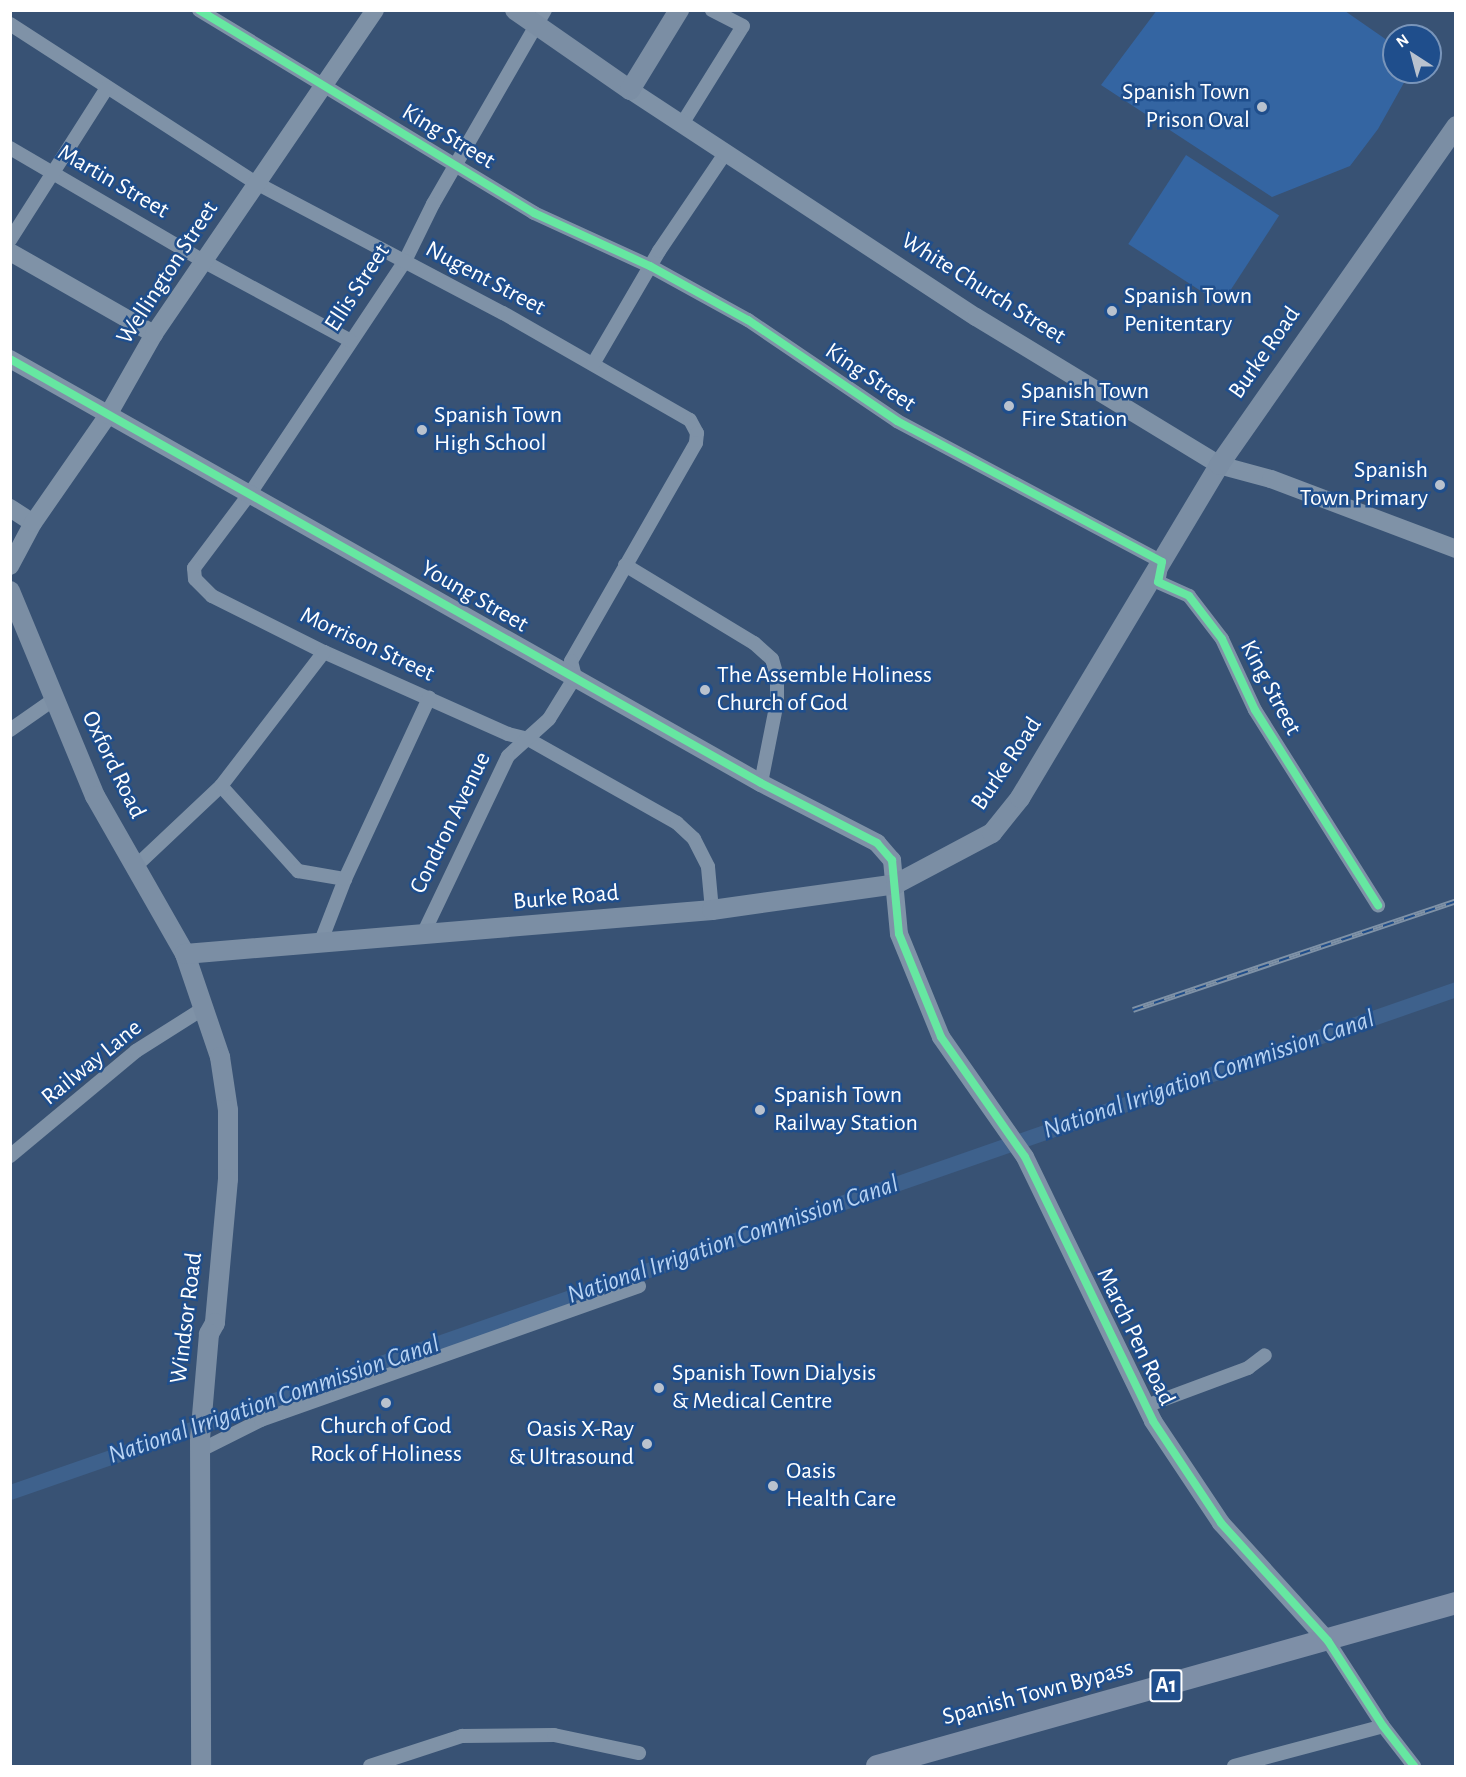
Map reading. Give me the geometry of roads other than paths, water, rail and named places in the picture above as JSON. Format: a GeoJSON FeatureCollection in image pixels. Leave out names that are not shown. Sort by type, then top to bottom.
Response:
{"type":"FeatureCollection","features":[{"type":"Feature","properties":{"kind":"main road","name":"White Church Street"},"geometry":{"type":"LineString","coordinates":[[515,10],[541,17],[630,90]]}},
{"type":"Feature","properties":{"kind":"main road"},"geometry":{"type":"LineString","coordinates":[[630,90],[680,10]]}},
{"type":"Feature","properties":{"kind":"main road","name":"Burke Road"},"geometry":{"type":"LineString","coordinates":[[185,954],[712,910],[896,884],[992,833],[1006,816],[1219,465],[1455,126]]}},
{"type":"Feature","properties":{"kind":"main road","name":"Oxford Road"},"geometry":{"type":"LineString","coordinates":[[10,591],[53,700],[95,796],[185,954]]}},
{"type":"Feature","properties":{"kind":"main road","name":"Windsor Road"},"geometry":{"type":"LineString","coordinates":[[185,954],[220,1057],[228,1110],[228,1145],[216,1323],[208,1334],[200,1444],[201,1767]]}},
{"type":"Feature","properties":{"kind":"main road","name":"Spanish Town Bypass"},"geometry":{"type":"LineString","coordinates":[[877,1767],[1328,1641],[1455,1603]]}},
{"type":"Feature","properties":{"kind":"street","name":"King Street"},"geometry":{"type":"LineString","coordinates":[[199,10],[534,213],[650,266],[748,320],[897,421],[1162,562],[1158,582],[1189,596],[1222,639],[1256,710],[1378,905]]}},
{"type":"Feature","properties":{"kind":"street","name":"Wellington Street"},"geometry":{"type":"LineString","coordinates":[[10,566],[33,523],[108,415],[154,334],[375,10]]}},
{"type":"Feature","properties":{"kind":"street"},"geometry":{"type":"LineString","coordinates":[[682,124],[743,26],[712,10]]}},
{"type":"Feature","properties":{"kind":"street","name":"Ellis Street"},"geometry":{"type":"LineString","coordinates":[[195,579],[194,568],[251,492],[405,261],[456,164],[541,17]]}},
{"type":"Feature","properties":{"kind":"street","name":"Nugent Street"},"geometry":{"type":"LineString","coordinates":[[10,24],[256,183],[405,261],[690,420],[697,433],[696,443],[570,661],[575,677]]}},
{"type":"Feature","properties":{"kind":"street"},"geometry":{"type":"LineString","coordinates":[[10,240],[108,88]]}},
{"type":"Feature","properties":{"kind":"street","name":"White Church Street"},"geometry":{"type":"LineString","coordinates":[[630,90],[976,318],[1219,465],[1271,479],[1455,549]]}},
{"type":"Feature","properties":{"kind":"street","name":"Martin Street"},"geometry":{"type":"LineString","coordinates":[[10,148],[203,261],[351,341]]}},
{"type":"Feature","properties":{"kind":"street"},"geometry":{"type":"LineString","coordinates":[[593,364],[650,266],[726,152]]}},
{"type":"Feature","properties":{"kind":"street"},"geometry":{"type":"LineString","coordinates":[[10,252],[154,334]]}},
{"type":"Feature","properties":{"kind":"street","name":"Young Street"},"geometry":{"type":"LineString","coordinates":[[10,359],[251,492],[760,783],[877,843],[892,860],[896,884]]}},
{"type":"Feature","properties":{"kind":"street"},"geometry":{"type":"LineString","coordinates":[[10,508],[33,523]]}},
{"type":"Feature","properties":{"kind":"street"},"geometry":{"type":"LineString","coordinates":[[625,565],[754,642],[772,659],[777,676],[777,702],[760,783]]}},
{"type":"Feature","properties":{"kind":"street","name":"Morrison Street"},"geometry":{"type":"LineString","coordinates":[[195,579],[212,596],[324,652],[528,739],[677,823],[694,839],[708,867],[712,910]]}},
{"type":"Feature","properties":{"kind":"street"},"geometry":{"type":"LineString","coordinates":[[136,866],[221,786],[324,652]]}},
{"type":"Feature","properties":{"kind":"street"},"geometry":{"type":"LineString","coordinates":[[528,739],[549,719],[575,677]]}},
{"type":"Feature","properties":{"kind":"street"},"geometry":{"type":"LineString","coordinates":[[321,941],[345,879],[429,698]]}},
{"type":"Feature","properties":{"kind":"street"},"geometry":{"type":"LineString","coordinates":[[10,730],[53,700]]}},
{"type":"Feature","properties":{"kind":"street","name":"Condron Avenue"},"geometry":{"type":"LineString","coordinates":[[423,934],[508,756],[528,739]]}},
{"type":"Feature","properties":{"kind":"street"},"geometry":{"type":"LineString","coordinates":[[221,786],[298,871],[345,879]]}},
{"type":"Feature","properties":{"kind":"street","name":"March Pen Road"},"geometry":{"type":"LineString","coordinates":[[896,884],[899,934],[940,1037],[1005,1124],[1025,1157],[1146,1406],[1186,1475],[1221,1523],[1328,1641],[1383,1726],[1414,1767]]}},
{"type":"Feature","properties":{"kind":"street","name":"Railway Lane"},"geometry":{"type":"LineString","coordinates":[[10,1156],[136,1051],[204,1008]]}},
{"type":"Feature","properties":{"kind":"street"},"geometry":{"type":"LineString","coordinates":[[200,1444],[261,1420],[639,1286]]}},
{"type":"Feature","properties":{"kind":"street"},"geometry":{"type":"LineString","coordinates":[[1146,1406],[1248,1368],[1265,1355]]}},
{"type":"Feature","properties":{"kind":"street"},"geometry":{"type":"LineString","coordinates":[[1234,1767],[1383,1726]]}},
{"type":"Feature","properties":{"kind":"street"},"geometry":{"type":"LineString","coordinates":[[370,1767],[462,1736],[554,1735],[639,1754]]}},
{"type":"Feature","properties":{"kind":"waterway","name":"National Irrigation Commission Canal"},"geometry":{"type":"LineString","coordinates":[[10,1492],[1456,989]]}},
{"type":"Feature","properties":{"kind":"railway"},"geometry":{"type":"LineString","coordinates":[[1133,1010],[1456,901]]}},
{"type":"Feature","properties":{"kind":"place","name":"Spanish Town Prison Oval"},"geometry":{"type":"Point","coordinates":[1262,107]}},
{"type":"Feature","properties":{"kind":"place","name":"Spanish Town Penitentary"},"geometry":{"type":"Point","coordinates":[1112,311]}},
{"type":"Feature","properties":{"kind":"place","name":"Spanish Town Fire Station"},"geometry":{"type":"Point","coordinates":[1009,406]}},
{"type":"Feature","properties":{"kind":"place","name":"Spanish Town High School"},"geometry":{"type":"Point","coordinates":[422,430]}},
{"type":"Feature","properties":{"kind":"place","name":"Spanish Town Primary"},"geometry":{"type":"Point","coordinates":[1440,485]}},
{"type":"Feature","properties":{"kind":"place","name":"The Assemble Holiness Church of God"},"geometry":{"type":"Point","coordinates":[705,690]}},
{"type":"Feature","properties":{"kind":"place","name":"Spanish Town Railway Station"},"geometry":{"type":"Point","coordinates":[760,1110]}},
{"type":"Feature","properties":{"kind":"place","name":"Spanish Town Dialysis & Medical Centre"},"geometry":{"type":"Point","coordinates":[659,1388]}},
{"type":"Feature","properties":{"kind":"place","name":"Church of God Rock of Holiness"},"geometry":{"type":"Point","coordinates":[386,1403]}},
{"type":"Feature","properties":{"kind":"place","name":"Oasis X-Ray & Ultrasound"},"geometry":{"type":"Point","coordinates":[647,1444]}},
{"type":"Feature","properties":{"kind":"place","name":"Oasis Health Care"},"geometry":{"type":"Point","coordinates":[773,1486]}}]}
